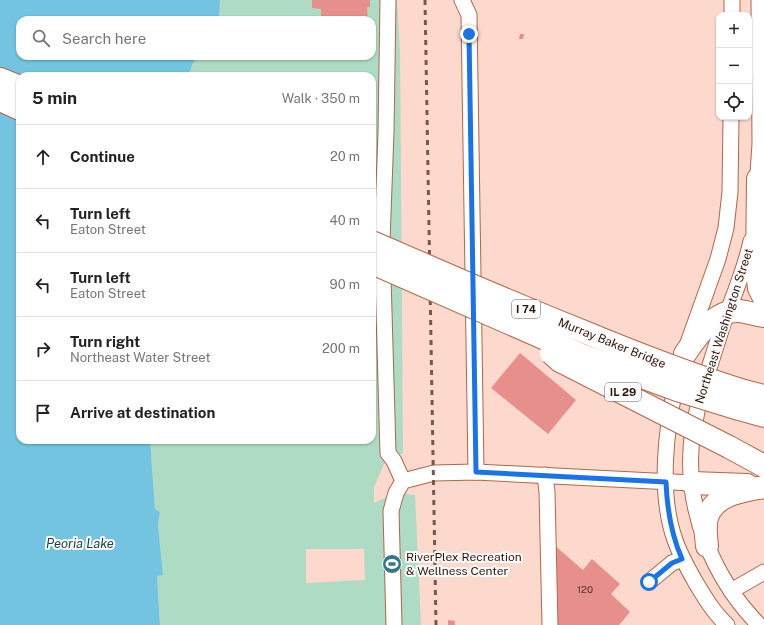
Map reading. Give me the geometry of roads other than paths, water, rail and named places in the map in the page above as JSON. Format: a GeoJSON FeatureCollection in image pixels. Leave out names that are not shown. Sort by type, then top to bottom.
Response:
{"type":"FeatureCollection","features":[{"type":"Feature","properties":{"kind":"highway"},"geometry":{"type":"LineString","coordinates":[[0,79],[16,85]]}},
{"type":"Feature","properties":{"kind":"highway"},"geometry":{"type":"LineString","coordinates":[[0,100],[16,107]]}},
{"type":"Feature","properties":{"kind":"highway"},"geometry":{"type":"LineString","coordinates":[[758,179],[757,272],[759,288],[764,298]]}},
{"type":"Feature","properties":{"kind":"highway","name":"Murray Baker Bridge"},"geometry":{"type":"LineString","coordinates":[[376,244],[509,302],[684,362],[751,393]]}},
{"type":"Feature","properties":{"kind":"highway","name":"Murray Baker Bridge"},"geometry":{"type":"LineString","coordinates":[[376,266],[522,329],[622,370],[678,390],[751,393]]}},
{"type":"Feature","properties":{"kind":"highway"},"geometry":{"type":"LineString","coordinates":[[684,362],[694,339],[714,320],[727,314],[740,311],[764,316]]}},
{"type":"Feature","properties":{"kind":"highway","name":"IL 29"},"geometry":{"type":"LineString","coordinates":[[522,329],[560,361],[764,466]]}},
{"type":"Feature","properties":{"kind":"highway","name":"I 74"},"geometry":{"type":"LineString","coordinates":[[751,393],[764,416]]}},
{"type":"Feature","properties":{"kind":"highway"},"geometry":{"type":"LineString","coordinates":[[692,483],[764,486]]}},
{"type":"Feature","properties":{"kind":"highway"},"geometry":{"type":"LineString","coordinates":[[707,546],[706,523],[714,505],[731,494],[764,486]]}},
{"type":"Feature","properties":{"kind":"street"},"geometry":{"type":"LineString","coordinates":[[388,0],[386,132],[382,241],[388,453],[394,461],[403,481]]}},
{"type":"Feature","properties":{"kind":"street"},"geometry":{"type":"LineString","coordinates":[[462,0],[469,15],[476,472]]}},
{"type":"Feature","properties":{"kind":"street"},"geometry":{"type":"LineString","coordinates":[[732,0],[732,12]]}},
{"type":"Feature","properties":{"kind":"street","name":"Northeast Washington Street"},"geometry":{"type":"LineString","coordinates":[[759,0],[760,144],[756,218],[744,268],[727,314],[703,389],[690,450],[695,504],[707,546],[731,591],[743,608],[759,625]]}},
{"type":"Feature","properties":{"kind":"street"},"geometry":{"type":"LineString","coordinates":[[727,625],[704,597],[682,559],[674,539],[668,510],[666,454],[669,417],[677,379],[718,259],[726,228],[730,192],[731,120]]}},
{"type":"Feature","properties":{"kind":"street"},"geometry":{"type":"LineString","coordinates":[[394,625],[391,512],[396,493],[403,481],[434,473],[476,472],[692,483]]}},
{"type":"Feature","properties":{"kind":"street"},"geometry":{"type":"LineString","coordinates":[[545,476],[547,492],[550,625]]}},
{"type":"Feature","properties":{"kind":"street"},"geometry":{"type":"LineString","coordinates":[[649,582],[672,563],[682,559]]}},
{"type":"Feature","properties":{"kind":"street"},"geometry":{"type":"LineString","coordinates":[[731,591],[764,572]]}},
{"type":"Feature","properties":{"kind":"water","name":"Peoria Lake"},"geometry":{"type":"Polygon","coordinates":[[[0,0],[220,0],[219,16],[16,16],[16,60],[196,60],[193,63],[190,72],[16,72],[16,444],[150,444],[155,509],[160,512],[158,525],[163,575],[157,576],[160,625],[0,625],[0,0]]]}},
{"type":"Feature","properties":{"kind":"railway"},"geometry":{"type":"LineString","coordinates":[[425,0],[436,625]]}},
{"type":"Feature","properties":{"kind":"place","name":"RiverPlex Recreation & Wellness Center"},"geometry":{"type":"Point","coordinates":[392,564]}}]}
